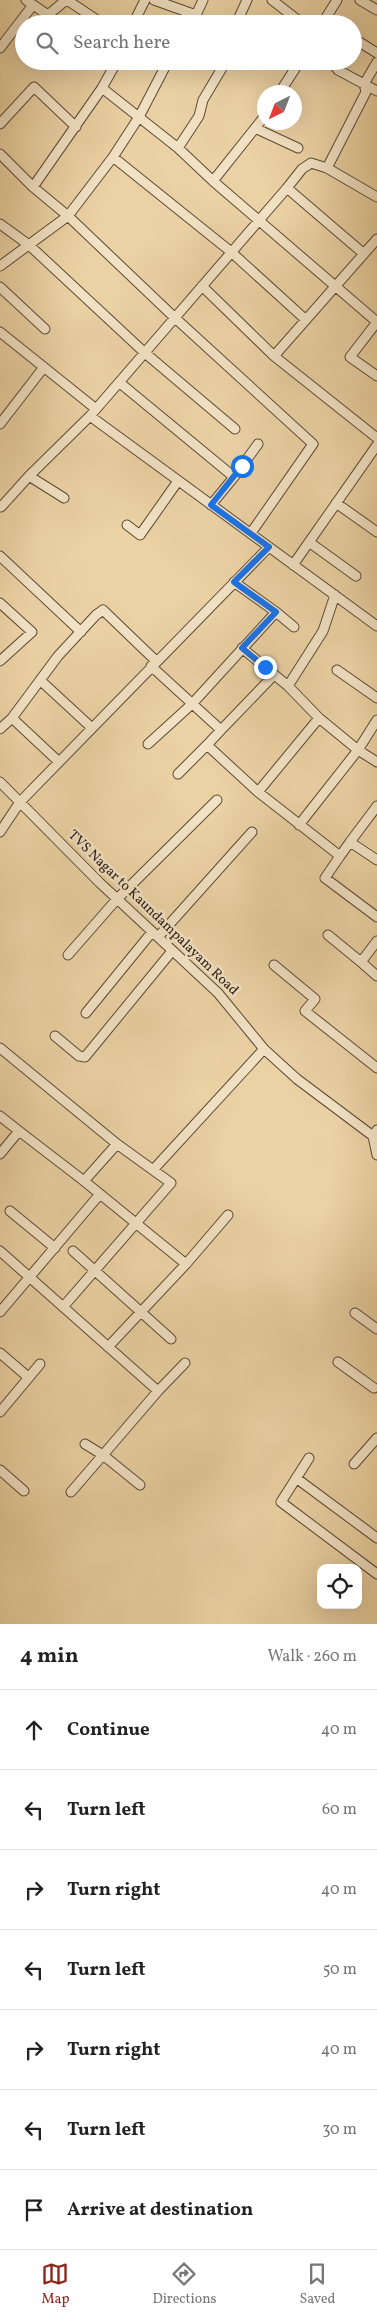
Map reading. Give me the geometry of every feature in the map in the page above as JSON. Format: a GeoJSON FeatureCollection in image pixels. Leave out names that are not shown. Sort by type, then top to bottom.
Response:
{"type":"FeatureCollection","features":[{"type":"Feature","properties":{"kind":"street"},"geometry":{"type":"LineString","coordinates":[[22,15],[30,3],[48,15],[66,0],[89,15]]}},
{"type":"Feature","properties":{"kind":"street"},"geometry":{"type":"LineString","coordinates":[[138,15],[145,0]]}},
{"type":"Feature","properties":{"kind":"street"},"geometry":{"type":"LineString","coordinates":[[154,0],[196,15],[203,0]]}},
{"type":"Feature","properties":{"kind":"street"},"geometry":{"type":"LineString","coordinates":[[240,15],[247,0]]}},
{"type":"Feature","properties":{"kind":"street"},"geometry":{"type":"LineString","coordinates":[[272,0],[291,15]]}},
{"type":"Feature","properties":{"kind":"street"},"geometry":{"type":"LineString","coordinates":[[328,15],[337,0]]}},
{"type":"Feature","properties":{"kind":"street"},"geometry":{"type":"LineString","coordinates":[[360,0],[377,10]]}},
{"type":"Feature","properties":{"kind":"street"},"geometry":{"type":"LineString","coordinates":[[0,48],[15,26]]}},
{"type":"Feature","properties":{"kind":"street"},"geometry":{"type":"LineString","coordinates":[[362,44],[377,53]]}},
{"type":"Feature","properties":{"kind":"street"},"geometry":{"type":"LineString","coordinates":[[327,168],[366,92],[364,84],[377,62]]}},
{"type":"Feature","properties":{"kind":"street"},"geometry":{"type":"LineString","coordinates":[[32,187],[76,128],[112,70]]}},
{"type":"Feature","properties":{"kind":"street"},"geometry":{"type":"LineString","coordinates":[[0,266],[68,216],[113,156],[139,117],[163,70]]}},
{"type":"Feature","properties":{"kind":"street"},"geometry":{"type":"LineString","coordinates":[[178,148],[199,116],[203,100],[221,70]]}},
{"type":"Feature","properties":{"kind":"street"},"geometry":{"type":"LineString","coordinates":[[285,85],[294,70]]}},
{"type":"Feature","properties":{"kind":"street"},"geometry":{"type":"LineString","coordinates":[[338,70],[377,91]]}},
{"type":"Feature","properties":{"kind":"street"},"geometry":{"type":"LineString","coordinates":[[0,124],[34,87],[76,128]]}},
{"type":"Feature","properties":{"kind":"street"},"geometry":{"type":"LineString","coordinates":[[102,88],[178,148],[377,322],[350,357],[377,376]]}},
{"type":"Feature","properties":{"kind":"street"},"geometry":{"type":"LineString","coordinates":[[214,181],[257,129]]}},
{"type":"Feature","properties":{"kind":"street"},"geometry":{"type":"LineString","coordinates":[[259,130],[298,148]]}},
{"type":"Feature","properties":{"kind":"street"},"geometry":{"type":"LineString","coordinates":[[0,154],[32,187],[68,216],[174,317],[313,444],[251,533]]}},
{"type":"Feature","properties":{"kind":"street"},"geometry":{"type":"LineString","coordinates":[[113,156],[230,252],[306,320]]}},
{"type":"Feature","properties":{"kind":"street"},"geometry":{"type":"LineString","coordinates":[[0,507],[120,383],[230,252],[260,221],[302,169],[311,163],[327,168],[377,197]]}},
{"type":"Feature","properties":{"kind":"street"},"geometry":{"type":"LineString","coordinates":[[288,188],[364,254]]}},
{"type":"Feature","properties":{"kind":"street"},"geometry":{"type":"LineString","coordinates":[[0,224],[29,245],[145,353],[235,429]]}},
{"type":"Feature","properties":{"kind":"street"},"geometry":{"type":"LineString","coordinates":[[274,356],[377,239]]}},
{"type":"Feature","properties":{"kind":"street"},"geometry":{"type":"LineString","coordinates":[[202,286],[274,356],[377,438]]}},
{"type":"Feature","properties":{"kind":"street"},"geometry":{"type":"LineString","coordinates":[[0,287],[45,330]]}},
{"type":"Feature","properties":{"kind":"street"},"geometry":{"type":"LineString","coordinates":[[0,332],[44,367],[93,412],[178,481],[377,626]]}},
{"type":"Feature","properties":{"kind":"street"},"geometry":{"type":"LineString","coordinates":[[0,424],[44,367]]}},
{"type":"Feature","properties":{"kind":"street"},"geometry":{"type":"LineString","coordinates":[[120,383],[234,478]]}},
{"type":"Feature","properties":{"kind":"street"},"geometry":{"type":"LineString","coordinates":[[211,505],[234,478],[258,444]]}},
{"type":"Feature","properties":{"kind":"street"},"geometry":{"type":"LineString","coordinates":[[293,565],[377,445]]}},
{"type":"Feature","properties":{"kind":"street"},"geometry":{"type":"LineString","coordinates":[[29,476],[64,498]]}},
{"type":"Feature","properties":{"kind":"street"},"geometry":{"type":"LineString","coordinates":[[127,525],[140,535],[178,481]]}},
{"type":"Feature","properties":{"kind":"street"},"geometry":{"type":"LineString","coordinates":[[336,503],[377,532]]}},
{"type":"Feature","properties":{"kind":"street"},"geometry":{"type":"LineString","coordinates":[[309,542],[356,576]]}},
{"type":"Feature","properties":{"kind":"street"},"geometry":{"type":"LineString","coordinates":[[0,832],[20,802],[269,547]]}},
{"type":"Feature","properties":{"kind":"street"},"geometry":{"type":"LineString","coordinates":[[0,556],[81,632]]}},
{"type":"Feature","properties":{"kind":"street"},"geometry":{"type":"LineString","coordinates":[[234,582],[294,627]]}},
{"type":"Feature","properties":{"kind":"street"},"geometry":{"type":"LineString","coordinates":[[288,686],[324,631],[335,595]]}},
{"type":"Feature","properties":{"kind":"street"},"geometry":{"type":"LineString","coordinates":[[0,602],[32,632],[0,661]]}},
{"type":"Feature","properties":{"kind":"street"},"geometry":{"type":"LineString","coordinates":[[0,729],[12,718],[58,656],[96,615],[103,610],[192,704],[220,730]]}},
{"type":"Feature","properties":{"kind":"street"},"geometry":{"type":"LineString","coordinates":[[148,744],[192,704],[276,612]]}},
{"type":"Feature","properties":{"kind":"street"},"geometry":{"type":"LineString","coordinates":[[242,648],[288,686],[319,718],[358,750],[377,762]]}},
{"type":"Feature","properties":{"kind":"street"},"geometry":{"type":"LineString","coordinates":[[337,670],[377,698]]}},
{"type":"Feature","properties":{"kind":"street"},"geometry":{"type":"LineString","coordinates":[[178,774],[274,675]]}},
{"type":"Feature","properties":{"kind":"street"},"geometry":{"type":"LineString","coordinates":[[40,680],[92,728]]}},
{"type":"Feature","properties":{"kind":"street"},"geometry":{"type":"LineString","coordinates":[[12,718],[58,762]]}},
{"type":"Feature","properties":{"kind":"street"},"geometry":{"type":"LineString","coordinates":[[258,792],[319,718]]}},
{"type":"Feature","properties":{"kind":"street"},"geometry":{"type":"LineString","coordinates":[[299,825],[358,750],[377,720]]}},
{"type":"Feature","properties":{"kind":"street"},"geometry":{"type":"LineString","coordinates":[[206,745],[258,792],[340,856]]}},
{"type":"Feature","properties":{"kind":"street","name":"TVS Nagar to Kaundampalayam Road"},"geometry":{"type":"LineString","coordinates":[[0,782],[117,899],[218,993],[264,1049],[297,1079],[376,1135]]}},
{"type":"Feature","properties":{"kind":"street"},"geometry":{"type":"LineString","coordinates":[[68,955],[117,899],[217,800]]}},
{"type":"Feature","properties":{"kind":"street"},"geometry":{"type":"LineString","coordinates":[[377,806],[325,878],[377,917]]}},
{"type":"Feature","properties":{"kind":"street"},"geometry":{"type":"LineString","coordinates":[[86,1013],[155,935],[252,832]]}},
{"type":"Feature","properties":{"kind":"street"},"geometry":{"type":"LineString","coordinates":[[350,842],[377,860]]}},
{"type":"Feature","properties":{"kind":"street"},"geometry":{"type":"LineString","coordinates":[[328,936],[377,976]]}},
{"type":"Feature","properties":{"kind":"street"},"geometry":{"type":"LineString","coordinates":[[361,962],[377,941]]}},
{"type":"Feature","properties":{"kind":"street"},"geometry":{"type":"LineString","coordinates":[[55,1036],[79,1056],[85,1057],[172,951]]}},
{"type":"Feature","properties":{"kind":"street"},"geometry":{"type":"LineString","coordinates":[[274,965],[315,998],[305,1011],[377,1068]]}},
{"type":"Feature","properties":{"kind":"street"},"geometry":{"type":"LineString","coordinates":[[0,1048],[117,1144],[170,1183],[63,1307]]}},
{"type":"Feature","properties":{"kind":"street"},"geometry":{"type":"LineString","coordinates":[[153,1170],[264,1049]]}},
{"type":"Feature","properties":{"kind":"street"},"geometry":{"type":"LineString","coordinates":[[0,1116],[136,1222],[186,1264]]}},
{"type":"Feature","properties":{"kind":"street"},"geometry":{"type":"LineString","coordinates":[[0,1154],[19,1132]]}},
{"type":"Feature","properties":{"kind":"street"},"geometry":{"type":"LineString","coordinates":[[376,1135],[377,1155]]}},
{"type":"Feature","properties":{"kind":"street"},"geometry":{"type":"LineString","coordinates":[[84,1181],[117,1144]]}},
{"type":"Feature","properties":{"kind":"street"},"geometry":{"type":"LineString","coordinates":[[0,1312],[100,1194]]}},
{"type":"Feature","properties":{"kind":"street"},"geometry":{"type":"LineString","coordinates":[[10,1211],[54,1248]]}},
{"type":"Feature","properties":{"kind":"street"},"geometry":{"type":"LineString","coordinates":[[108,1347],[228,1216]]}},
{"type":"Feature","properties":{"kind":"street"},"geometry":{"type":"LineString","coordinates":[[73,1251],[171,1339]]}},
{"type":"Feature","properties":{"kind":"street"},"geometry":{"type":"LineString","coordinates":[[1,1253],[158,1391]]}},
{"type":"Feature","properties":{"kind":"street"},"geometry":{"type":"LineString","coordinates":[[355,1313],[377,1329]]}},
{"type":"Feature","properties":{"kind":"street"},"geometry":{"type":"LineString","coordinates":[[0,1353],[28,1377]]}},
{"type":"Feature","properties":{"kind":"street"},"geometry":{"type":"LineString","coordinates":[[338,1362],[376,1388]]}},
{"type":"Feature","properties":{"kind":"street"},"geometry":{"type":"LineString","coordinates":[[71,1492],[158,1391],[185,1363]]}},
{"type":"Feature","properties":{"kind":"street"},"geometry":{"type":"LineString","coordinates":[[0,1412],[40,1364]]}},
{"type":"Feature","properties":{"kind":"street"},"geometry":{"type":"LineString","coordinates":[[354,1464],[377,1438]]}},
{"type":"Feature","properties":{"kind":"street"},"geometry":{"type":"LineString","coordinates":[[86,1444],[103,1455],[140,1485]]}},
{"type":"Feature","properties":{"kind":"street"},"geometry":{"type":"LineString","coordinates":[[309,1458],[281,1502],[377,1574]]}},
{"type":"Feature","properties":{"kind":"street"},"geometry":{"type":"LineString","coordinates":[[0,1470],[24,1491]]}},
{"type":"Feature","properties":{"kind":"street"},"geometry":{"type":"LineString","coordinates":[[296,1478],[377,1538]]}},
{"type":"Feature","properties":{"kind":"route"},"geometry":{"type":"LineString","coordinates":[[242,466],[211,505],[269,547],[234,582],[276,612],[242,648],[265,667]]}}]}
